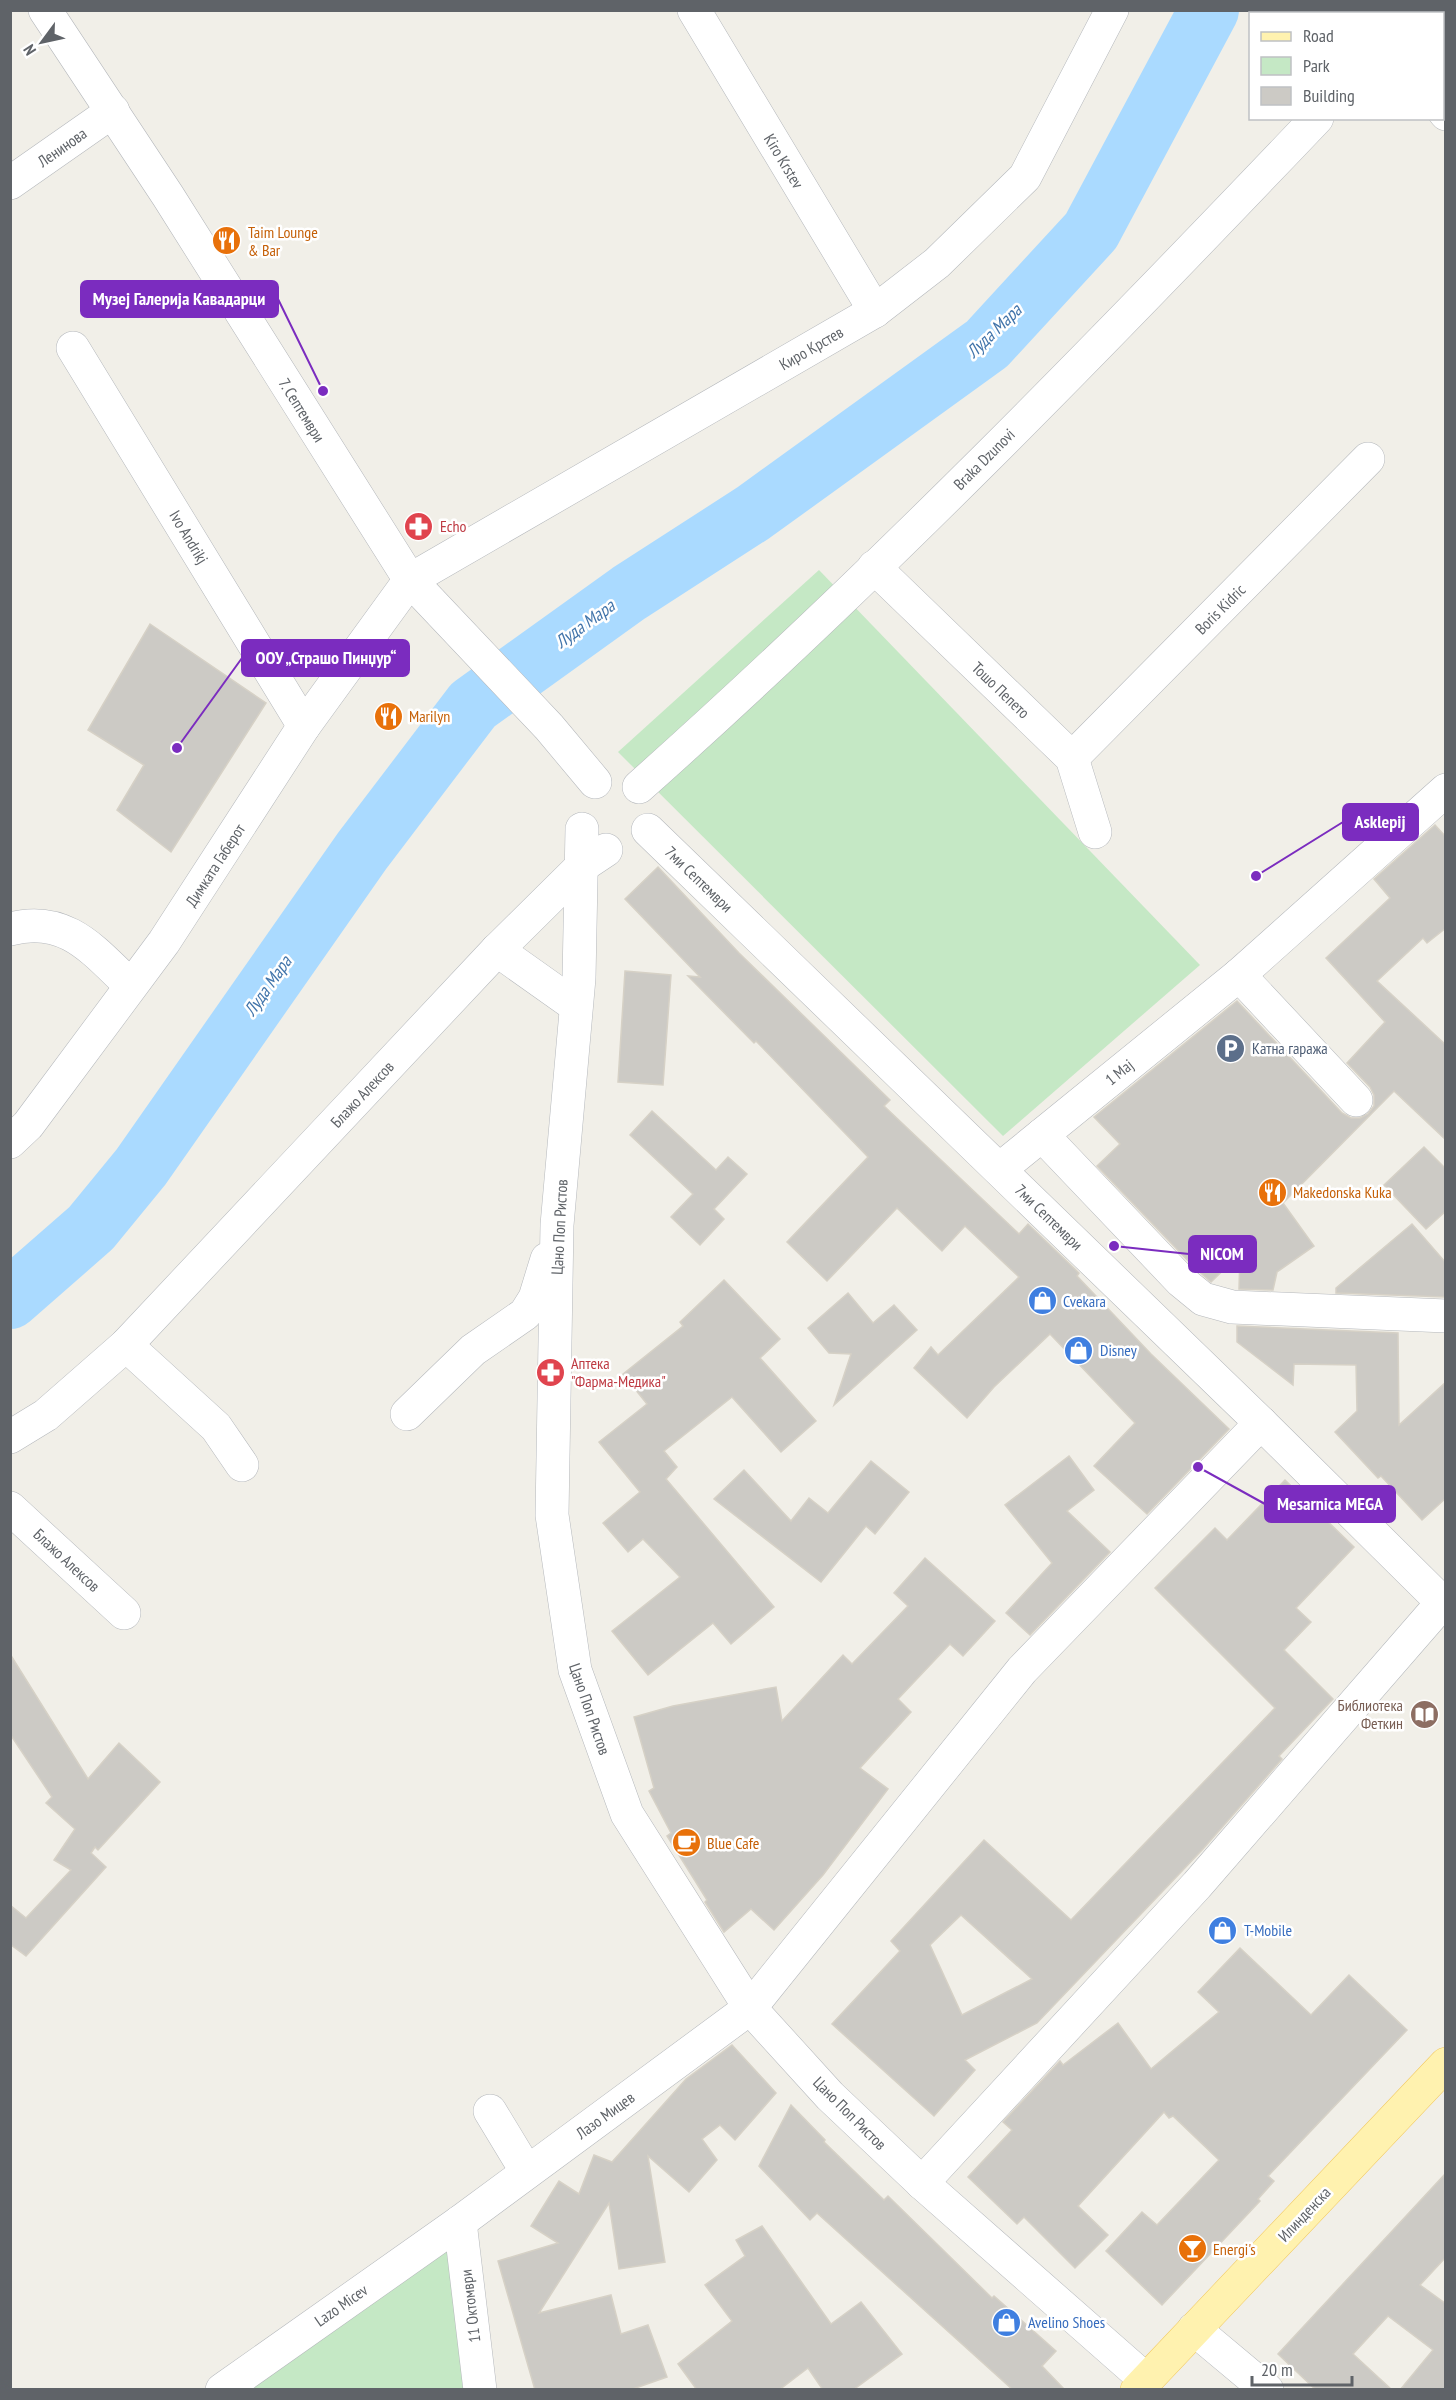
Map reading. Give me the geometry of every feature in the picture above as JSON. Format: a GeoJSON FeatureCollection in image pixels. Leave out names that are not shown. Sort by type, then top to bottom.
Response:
{"type":"FeatureCollection","features":[{"type":"Feature","properties":{"kind":"main road","name":"Илинденска"},"geometry":{"type":"LineString","coordinates":[[1142,2385],[1446,2064]]}},
{"type":"Feature","properties":{"kind":"street","name":"7. Септември"},"geometry":{"type":"LineString","coordinates":[[45,10],[114,111],[410,580],[549,727],[595,782]]}},
{"type":"Feature","properties":{"kind":"street","name":"Kiro Krstev"},"geometry":{"type":"LineString","coordinates":[[694,10],[875,310]]}},
{"type":"Feature","properties":{"kind":"street","name":"Киро Крстев"},"geometry":{"type":"LineString","coordinates":[[410,580],[875,310],[938,263],[1025,177],[1112,10]]}},
{"type":"Feature","properties":{"kind":"street","name":"Ленинова"},"geometry":{"type":"LineString","coordinates":[[10,183],[114,111]]}},
{"type":"Feature","properties":{"kind":"street","name":"Braka Dzunovi"},"geometry":{"type":"LineString","coordinates":[[639,787],[874,567],[1109,336],[1315,120]]}},
{"type":"Feature","properties":{"kind":"street","name":"Ivo Andrikj"},"geometry":{"type":"LineString","coordinates":[[73,348],[304,726]]}},
{"type":"Feature","properties":{"kind":"street","name":"Boris Kidric"},"geometry":{"type":"LineString","coordinates":[[1072,758],[1368,459]]}},
{"type":"Feature","properties":{"kind":"street","name":"Тошо Пепето"},"geometry":{"type":"LineString","coordinates":[[874,567],[1072,758],[1095,832]]}},
{"type":"Feature","properties":{"kind":"street","name":"Димката Габерот"},"geometry":{"type":"LineString","coordinates":[[10,1142],[28,1125],[164,942],[304,726],[410,580]]}},
{"type":"Feature","properties":{"kind":"street"},"geometry":{"type":"LineString","coordinates":[[608,777],[620,778],[639,787],[651,807],[648,830],[638,844],[622,851],[590,849],[578,812],[584,794],[595,782],[608,777]]}},
{"type":"Feature","properties":{"kind":"street","name":"1 Maj"},"geometry":{"type":"LineString","coordinates":[[1000,1169],[1239,975],[1446,790]]}},
{"type":"Feature","properties":{"kind":"street","name":"7ми Септември"},"geometry":{"type":"LineString","coordinates":[[648,830],[1261,1423],[1444,1605]]}},
{"type":"Feature","properties":{"kind":"street","name":"Блажо Алексов"},"geometry":{"type":"LineString","coordinates":[[10,1437],[46,1415],[126,1344],[590,849]]}},
{"type":"Feature","properties":{"kind":"street","name":"Цано Поп Ристов"},"geometry":{"type":"LineString","coordinates":[[590,849],[557,1225],[552,1515],[575,1670],[627,1814],[750,2008],[830,2096],[921,2183],[1142,2385]]}},
{"type":"Feature","properties":{"kind":"street"},"geometry":{"type":"LineString","coordinates":[[10,929],[26,925],[52,926],[81,938],[130,986]]}},
{"type":"Feature","properties":{"kind":"street"},"geometry":{"type":"LineString","coordinates":[[497,950],[576,1006]]}},
{"type":"Feature","properties":{"kind":"street"},"geometry":{"type":"LineString","coordinates":[[1239,975],[1356,1100]]}},
{"type":"Feature","properties":{"kind":"street"},"geometry":{"type":"LineString","coordinates":[[1042,1135],[1181,1281],[1203,1299],[1232,1307],[1446,1316]]}},
{"type":"Feature","properties":{"kind":"street"},"geometry":{"type":"LineString","coordinates":[[407,1414],[473,1350],[525,1314],[535,1298],[557,1225]]}},
{"type":"Feature","properties":{"kind":"street"},"geometry":{"type":"LineString","coordinates":[[126,1344],[216,1427],[242,1465]]}},
{"type":"Feature","properties":{"kind":"street","name":"Лазо Мицев"},"geometry":{"type":"LineString","coordinates":[[460,2222],[750,2008],[1022,1670],[1261,1423]]}},
{"type":"Feature","properties":{"kind":"street","name":"Блажо Алексов"},"geometry":{"type":"LineString","coordinates":[[10,1508],[124,1613]]}},
{"type":"Feature","properties":{"kind":"street"},"geometry":{"type":"LineString","coordinates":[[921,2183],[1197,1885],[1444,1605]]}},
{"type":"Feature","properties":{"kind":"street"},"geometry":{"type":"LineString","coordinates":[[490,2111],[527,2172]]}},
{"type":"Feature","properties":{"kind":"street","name":"Lazo Micev"},"geometry":{"type":"LineString","coordinates":[[222,2390],[460,2222]]}},
{"type":"Feature","properties":{"kind":"street","name":"11 Октомври"},"geometry":{"type":"LineString","coordinates":[[460,2222],[480,2390]]}},
{"type":"Feature","properties":{"kind":"street"},"geometry":{"type":"LineString","coordinates":[[1194,2329],[1267,2390]]}},
{"type":"Feature","properties":{"kind":"green space"},"geometry":{"type":"Polygon","coordinates":[[[819,570],[1200,965],[1003,1136],[618,752],[819,570]]]}},
{"type":"Feature","properties":{"kind":"green space"},"geometry":{"type":"Polygon","coordinates":[[[460,2222],[480,2389],[222,2390],[460,2222]]]}},
{"type":"Feature","properties":{"kind":"building"},"geometry":{"type":"Polygon","coordinates":[[[150,624],[266,703],[171,852],[117,810],[144,765],[88,730],[150,624]]]}},
{"type":"Feature","properties":{"kind":"building"},"geometry":{"type":"Polygon","coordinates":[[[1435,825],[1446,837],[1446,928],[1427,943],[1423,938],[1377,981],[1446,1045],[1446,1140],[1394,1091],[1283,1203],[1314,1246],[1277,1272],[1273,1290],[1239,1289],[1240,1254],[1211,1282],[1097,1166],[1120,1144],[1094,1117],[1237,1001],[1342,1113],[1351,1118],[1360,1118],[1368,1114],[1374,1106],[1374,1095],[1370,1087],[1347,1063],[1385,1022],[1326,958],[1390,898],[1374,879],[1435,825]]]}},
{"type":"Feature","properties":{"kind":"building"},"geometry":{"type":"Polygon","coordinates":[[[658,867],[739,953],[890,1100],[884,1106],[1019,1234],[1028,1224],[1079,1273],[1077,1276],[1151,1354],[1229,1429],[1147,1514],[1094,1466],[1135,1423],[1050,1334],[994,1387],[967,1418],[914,1368],[931,1347],[938,1355],[1019,1277],[965,1226],[942,1251],[897,1208],[827,1281],[787,1242],[868,1157],[756,1041],[754,1043],[688,976],[700,977],[625,899],[658,867]]]}},
{"type":"Feature","properties":{"kind":"building"},"geometry":{"type":"Polygon","coordinates":[[[625,971],[671,975],[663,1085],[618,1082],[625,971]]]}},
{"type":"Feature","properties":{"kind":"building"},"geometry":{"type":"Polygon","coordinates":[[[652,1111],[716,1170],[728,1157],[747,1174],[714,1209],[724,1219],[700,1245],[671,1217],[693,1194],[630,1135],[652,1111]]]}},
{"type":"Feature","properties":{"kind":"building"},"geometry":{"type":"Polygon","coordinates":[[[1424,1147],[1446,1169],[1446,1211],[1426,1229],[1384,1185],[1424,1147]]]}},
{"type":"Feature","properties":{"kind":"building"},"geometry":{"type":"Polygon","coordinates":[[[1412,1224],[1446,1263],[1446,1297],[1336,1293],[1336,1288],[1412,1224]]]}},
{"type":"Feature","properties":{"kind":"building"},"geometry":{"type":"Polygon","coordinates":[[[724,1280],[780,1339],[760,1358],[816,1421],[781,1452],[732,1397],[664,1451],[677,1467],[666,1479],[774,1607],[731,1644],[713,1623],[648,1675],[612,1631],[680,1577],[643,1539],[628,1552],[603,1523],[640,1492],[599,1442],[647,1404],[623,1374],[683,1326],[680,1322],[724,1280]]]}},
{"type":"Feature","properties":{"kind":"building"},"geometry":{"type":"Polygon","coordinates":[[[848,1293],[873,1323],[894,1305],[917,1330],[834,1405],[851,1354],[829,1353],[808,1328],[848,1293]]]}},
{"type":"Feature","properties":{"kind":"building"},"geometry":{"type":"Polygon","coordinates":[[[1237,1326],[1398,1333],[1399,1425],[1446,1382],[1446,1498],[1422,1520],[1335,1432],[1357,1411],[1356,1365],[1294,1364],[1293,1385],[1237,1342],[1237,1326]]]}},
{"type":"Feature","properties":{"kind":"building"},"geometry":{"type":"Polygon","coordinates":[[[1069,1456],[1094,1490],[1067,1511],[1110,1552],[1030,1635],[1006,1613],[1052,1563],[1005,1505],[1069,1456]]]}},
{"type":"Feature","properties":{"kind":"building"},"geometry":{"type":"Polygon","coordinates":[[[871,1461],[909,1492],[875,1534],[866,1526],[821,1582],[714,1499],[744,1470],[791,1521],[809,1498],[828,1513],[871,1461]]]}},
{"type":"Feature","properties":{"kind":"building"},"geometry":{"type":"Polygon","coordinates":[[[1285,1480],[1354,1547],[1296,1608],[1311,1622],[1284,1650],[1333,1699],[1279,1756],[1282,1759],[1203,1849],[1037,2023],[965,2060],[975,2070],[934,2116],[832,2024],[900,1951],[891,1941],[984,1840],[1071,1920],[1275,1708],[1155,1588],[1215,1528],[1227,1540],[1285,1480]],[[961,1915],[930,1945],[962,2015],[1032,1979],[961,1915]]]}},
{"type":"Feature","properties":{"kind":"building"},"geometry":{"type":"Polygon","coordinates":[[[925,1558],[995,1621],[963,1656],[950,1644],[898,1699],[911,1712],[860,1768],[888,1789],[823,1875],[774,1930],[751,1909],[724,1932],[667,1836],[671,1833],[649,1791],[654,1788],[634,1717],[673,1706],[776,1687],[782,1721],[843,1655],[852,1664],[908,1606],[894,1593],[925,1558]]]}},
{"type":"Feature","properties":{"kind":"building"},"geometry":{"type":"Polygon","coordinates":[[[10,1654],[88,1779],[119,1743],[160,1782],[98,1850],[95,1847],[91,1853],[106,1867],[26,1956],[10,1944],[10,1905],[26,1918],[71,1870],[54,1860],[75,1829],[46,1803],[52,1797],[10,1734],[10,1654]]]}},
{"type":"Feature","properties":{"kind":"building"},"geometry":{"type":"Polygon","coordinates":[[[1240,1948],[1311,2015],[1349,1975],[1407,2030],[1268,2176],[1274,2181],[1258,2199],[1260,2201],[1162,2305],[1106,2251],[1142,2212],[1157,2225],[1219,2160],[1173,2116],[1169,2118],[1164,2112],[1078,2206],[1108,2235],[1075,2268],[1024,2217],[1017,2224],[968,2177],[1012,2130],[1003,2122],[1060,2061],[1063,2065],[1118,2023],[1151,2069],[1219,2012],[1198,1992],[1240,1948]]]}},
{"type":"Feature","properties":{"kind":"building"},"geometry":{"type":"Polygon","coordinates":[[[732,2045],[776,2093],[735,2140],[720,2125],[702,2139],[717,2160],[689,2192],[648,2156],[665,2262],[619,2269],[609,2203],[539,2313],[611,2295],[621,2334],[648,2325],[667,2377],[630,2390],[535,2390],[498,2261],[558,2243],[531,2226],[559,2181],[579,2194],[594,2155],[612,2162],[686,2079],[732,2045]]]}},
{"type":"Feature","properties":{"kind":"building"},"geometry":{"type":"Polygon","coordinates":[[[791,2105],[825,2140],[824,2142],[884,2200],[888,2196],[992,2298],[994,2296],[1056,2351],[1042,2366],[1065,2390],[1013,2390],[817,2213],[810,2220],[759,2166],[791,2105]]]}},
{"type":"Feature","properties":{"kind":"building"},"geometry":{"type":"Polygon","coordinates":[[[1446,2173],[1446,2257],[1420,2285],[1446,2304],[1446,2390],[1400,2390],[1433,2350],[1388,2316],[1353,2354],[1392,2390],[1316,2390],[1278,2354],[1446,2173]]]}},
{"type":"Feature","properties":{"kind":"building"},"geometry":{"type":"Polygon","coordinates":[[[762,2226],[831,2324],[861,2302],[902,2354],[853,2390],[823,2390],[808,2368],[779,2390],[697,2390],[678,2364],[732,2321],[705,2285],[745,2256],[736,2240],[762,2226]]]}},
{"type":"Feature","properties":{"kind":"waterway","name":"Луда Мара"},"geometry":{"type":"LineString","coordinates":[[10,1299],[91,1228],[141,1167],[362,851],[473,705],[629,593],[753,513],[987,344],[1091,231],[1209,10]]}},
{"type":"Feature","properties":{"kind":"place","name":"Taim Lounge & Bar"},"geometry":{"type":"Point","coordinates":[227,241]}},
{"type":"Feature","properties":{"kind":"place","name":"Музеј Галерија Кавадарци"},"geometry":{"type":"Point","coordinates":[323,391]}},
{"type":"Feature","properties":{"kind":"place","name":"Echo"},"geometry":{"type":"Point","coordinates":[419,526]}},
{"type":"Feature","properties":{"kind":"place","name":"Marilyn"},"geometry":{"type":"Point","coordinates":[388,716]}},
{"type":"Feature","properties":{"kind":"place","name":"ООУ „Страшо Пинџур“"},"geometry":{"type":"Point","coordinates":[177,748]}},
{"type":"Feature","properties":{"kind":"place","name":"Asklepij"},"geometry":{"type":"Point","coordinates":[1256,876]}},
{"type":"Feature","properties":{"kind":"place","name":"Катна гаража"},"geometry":{"type":"Point","coordinates":[1231,1048]}},
{"type":"Feature","properties":{"kind":"place","name":"Makedonska Kuka"},"geometry":{"type":"Point","coordinates":[1272,1192]}},
{"type":"Feature","properties":{"kind":"place","name":"NICOM"},"geometry":{"type":"Point","coordinates":[1114,1246]}},
{"type":"Feature","properties":{"kind":"place","name":"Cvekara"},"geometry":{"type":"Point","coordinates":[1042,1301]}},
{"type":"Feature","properties":{"kind":"place","name":"Disney"},"geometry":{"type":"Point","coordinates":[1079,1350]}},
{"type":"Feature","properties":{"kind":"place","name":"Аптека \"Фарма-Медика\""},"geometry":{"type":"Point","coordinates":[550,1372]}},
{"type":"Feature","properties":{"kind":"place","name":"Mesarnica MEGA"},"geometry":{"type":"Point","coordinates":[1198,1467]}},
{"type":"Feature","properties":{"kind":"place","name":"Библиотека Феткин"},"geometry":{"type":"Point","coordinates":[1424,1714]}},
{"type":"Feature","properties":{"kind":"place","name":"Blue Cafe"},"geometry":{"type":"Point","coordinates":[686,1843]}},
{"type":"Feature","properties":{"kind":"place","name":"T-Mobile"},"geometry":{"type":"Point","coordinates":[1223,1930]}},
{"type":"Feature","properties":{"kind":"place","name":"Energi's"},"geometry":{"type":"Point","coordinates":[1192,2249]}},
{"type":"Feature","properties":{"kind":"place","name":"Avelino Shoes"},"geometry":{"type":"Point","coordinates":[1007,2322]}}]}
